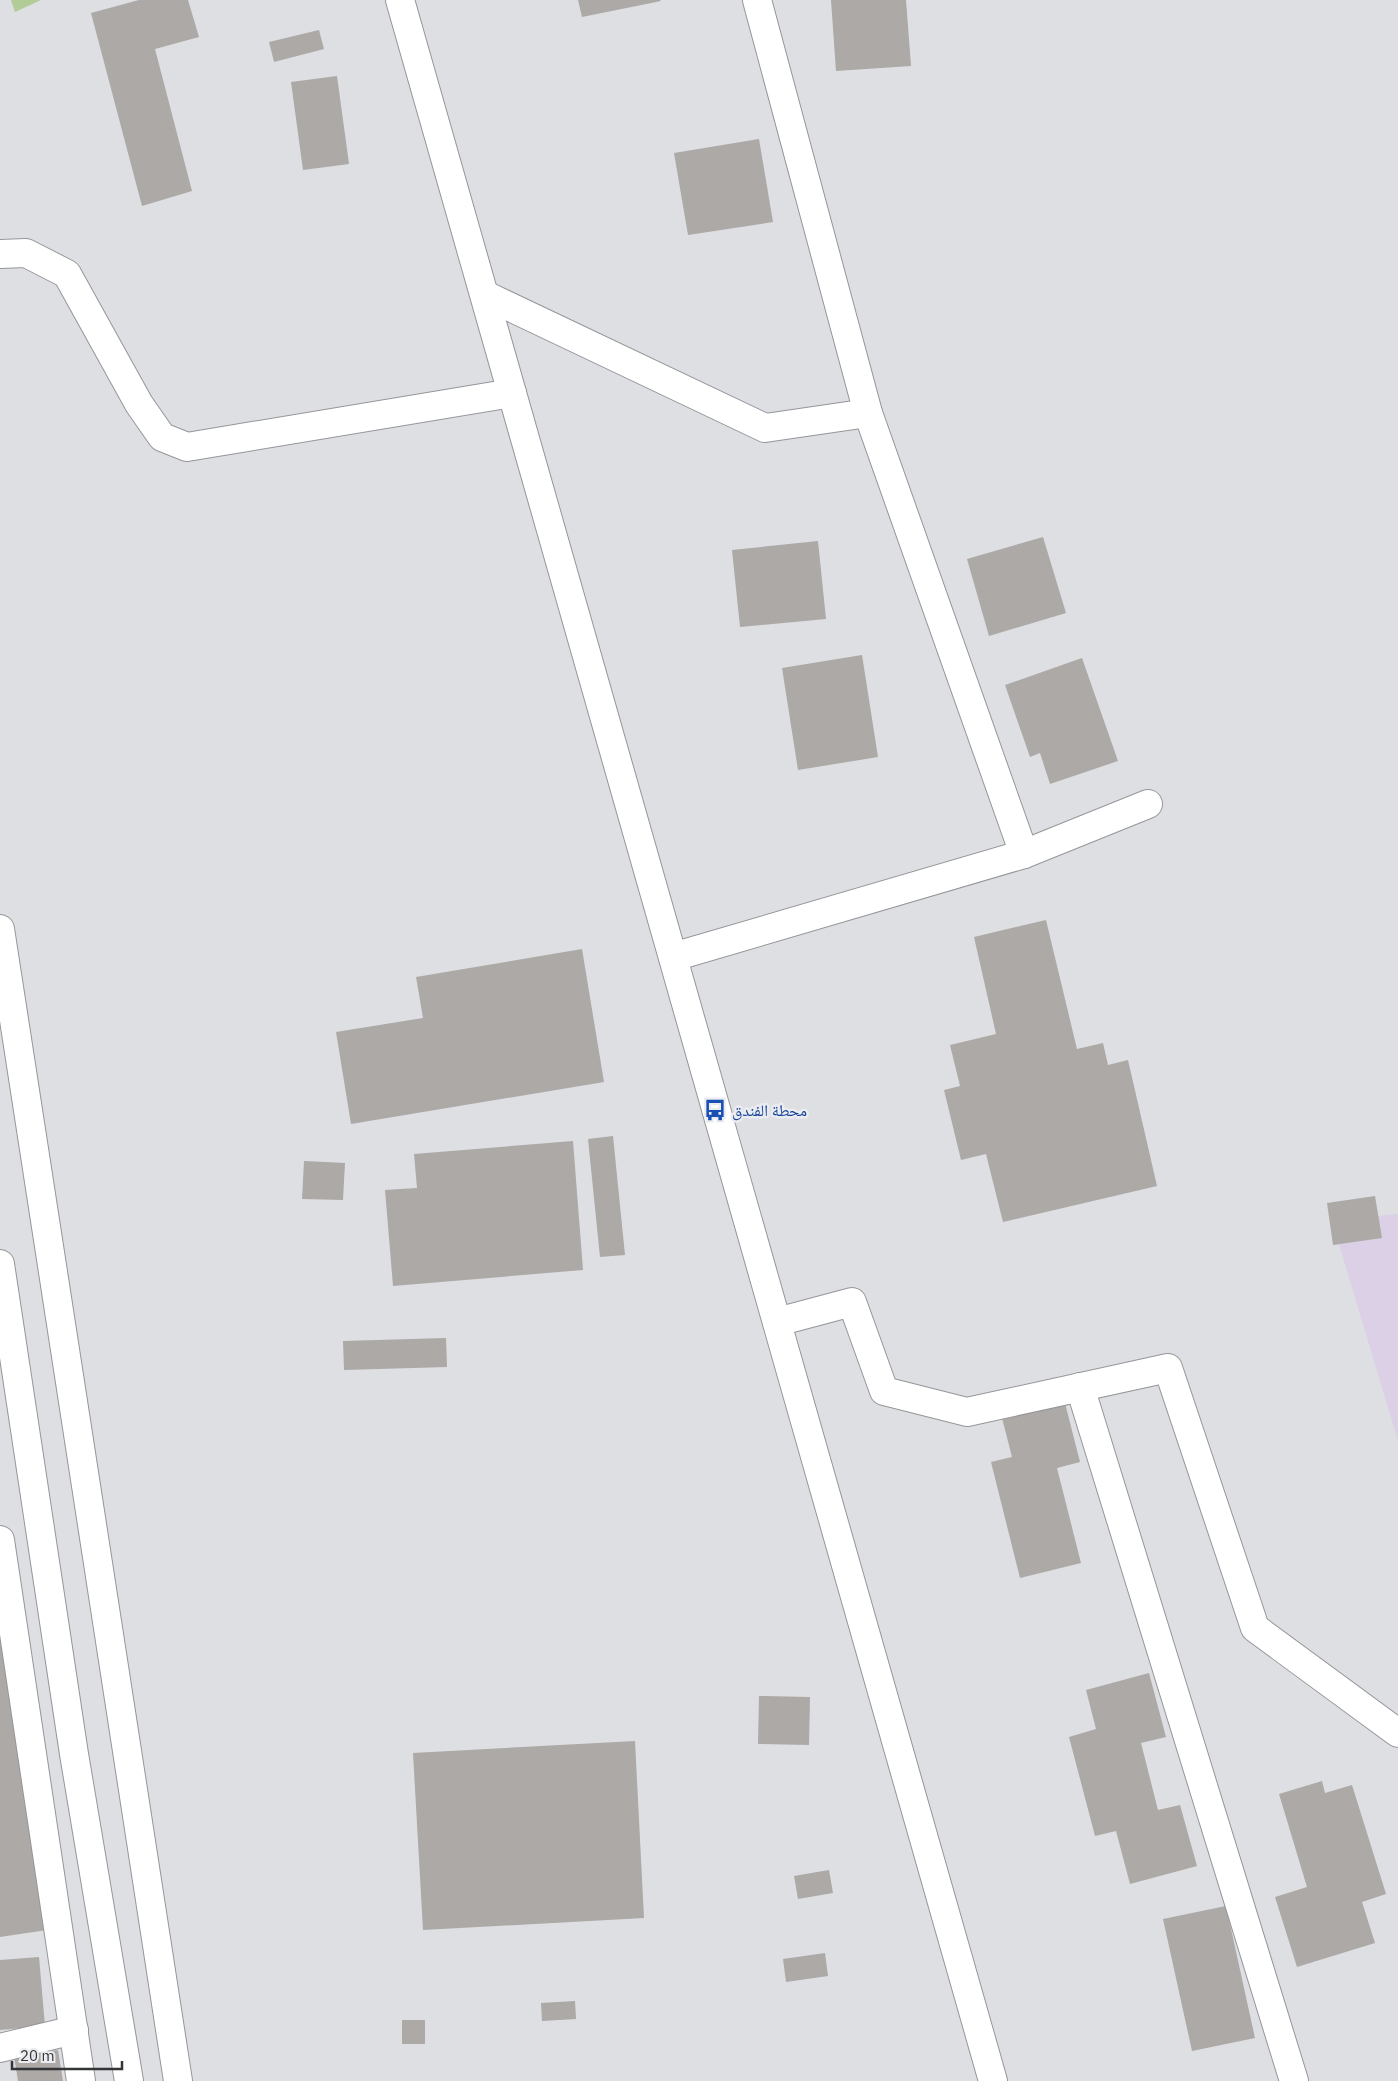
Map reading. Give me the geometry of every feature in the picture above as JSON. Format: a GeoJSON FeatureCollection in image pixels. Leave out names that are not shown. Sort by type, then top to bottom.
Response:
{"type":"FeatureCollection","features":[{"type":"Feature","properties":{"kind":"street"},"geometry":{"type":"LineString","coordinates":[[400,0],[993,2081]]}},
{"type":"Feature","properties":{"kind":"street"},"geometry":{"type":"LineString","coordinates":[[756,0],[868,413],[1024,854]]}},
{"type":"Feature","properties":{"kind":"street"},"geometry":{"type":"LineString","coordinates":[[0,254],[26,253],[66,274],[139,404],[162,437],[187,447],[512,392]]}},
{"type":"Feature","properties":{"kind":"street"},"geometry":{"type":"LineString","coordinates":[[484,295],[765,428],[868,413]]}},
{"type":"Feature","properties":{"kind":"street"},"geometry":{"type":"LineString","coordinates":[[673,957],[1024,854],[1148,804]]}},
{"type":"Feature","properties":{"kind":"street"},"geometry":{"type":"LineString","coordinates":[[0,929],[178,2081]]}},
{"type":"Feature","properties":{"kind":"street"},"geometry":{"type":"LineString","coordinates":[[0,1264],[76,1763],[129,2081]]}},
{"type":"Feature","properties":{"kind":"street"},"geometry":{"type":"LineString","coordinates":[[777,1322],[852,1302],[884,1391],[966,1412],[1168,1368],[1255,1628],[1398,1734]]}},
{"type":"Feature","properties":{"kind":"street"},"geometry":{"type":"LineString","coordinates":[[1080,1388],[1294,2081]]}},
{"type":"Feature","properties":{"kind":"street"},"geometry":{"type":"LineString","coordinates":[[0,1540],[3,1578],[81,2081]]}},
{"type":"Feature","properties":{"kind":"street"},"geometry":{"type":"LineString","coordinates":[[0,2048],[74,2030]]}},
{"type":"Feature","properties":{"kind":"shaded area"},"geometry":{"type":"Polygon","coordinates":[[[1398,1214],[1398,1441],[1332,1221],[1398,1214]]]}},
{"type":"Feature","properties":{"kind":"green space"},"geometry":{"type":"Polygon","coordinates":[[[11,0],[41,0],[15,12],[11,0]]]}},
{"type":"Feature","properties":{"kind":"building"},"geometry":{"type":"Polygon","coordinates":[[[139,0],[188,0],[199,37],[155,49],[192,191],[142,206],[91,13],[139,0]]]}},
{"type":"Feature","properties":{"kind":"building"},"geometry":{"type":"Polygon","coordinates":[[[578,0],[660,0],[661,1],[582,17],[578,0]]]}},
{"type":"Feature","properties":{"kind":"building"},"geometry":{"type":"Polygon","coordinates":[[[831,0],[906,0],[911,66],[836,71],[831,0]]]}},
{"type":"Feature","properties":{"kind":"building"},"geometry":{"type":"Polygon","coordinates":[[[319,30],[324,49],[274,62],[269,42],[319,30]]]}},
{"type":"Feature","properties":{"kind":"building"},"geometry":{"type":"Polygon","coordinates":[[[337,76],[349,164],[303,170],[291,82],[337,76]]]}},
{"type":"Feature","properties":{"kind":"building"},"geometry":{"type":"Polygon","coordinates":[[[759,139],[773,222],[688,235],[674,153],[759,139]]]}},
{"type":"Feature","properties":{"kind":"building"},"geometry":{"type":"Polygon","coordinates":[[[1043,537],[1066,613],[989,636],[967,559],[1043,537]]]}},
{"type":"Feature","properties":{"kind":"building"},"geometry":{"type":"Polygon","coordinates":[[[818,541],[826,619],[740,627],[732,550],[818,541]]]}},
{"type":"Feature","properties":{"kind":"building"},"geometry":{"type":"Polygon","coordinates":[[[862,655],[878,757],[798,770],[782,668],[862,655]]]}},
{"type":"Feature","properties":{"kind":"building"},"geometry":{"type":"Polygon","coordinates":[[[1082,658],[1118,761],[1050,784],[1040,753],[1030,757],[1005,685],[1082,658]]]}},
{"type":"Feature","properties":{"kind":"building"},"geometry":{"type":"Polygon","coordinates":[[[1046,920],[1077,1049],[1103,1043],[1108,1065],[1128,1060],[1157,1186],[1003,1222],[986,1154],[961,1160],[944,1090],[960,1086],[950,1045],[996,1034],[974,937],[1046,920]]]}},
{"type":"Feature","properties":{"kind":"building"},"geometry":{"type":"Polygon","coordinates":[[[582,949],[604,1082],[351,1124],[336,1032],[423,1018],[416,977],[582,949]]]}},
{"type":"Feature","properties":{"kind":"building"},"geometry":{"type":"Polygon","coordinates":[[[613,1136],[625,1255],[600,1257],[588,1139],[613,1136]]]}},
{"type":"Feature","properties":{"kind":"building"},"geometry":{"type":"Polygon","coordinates":[[[573,1141],[583,1270],[393,1286],[385,1190],[417,1188],[414,1154],[573,1141]]]}},
{"type":"Feature","properties":{"kind":"building"},"geometry":{"type":"Polygon","coordinates":[[[304,1161],[345,1163],[343,1200],[302,1199],[304,1161]]]}},
{"type":"Feature","properties":{"kind":"building"},"geometry":{"type":"Polygon","coordinates":[[[1375,1196],[1382,1238],[1333,1245],[1327,1203],[1375,1196]]]}},
{"type":"Feature","properties":{"kind":"building"},"geometry":{"type":"Polygon","coordinates":[[[446,1338],[447,1367],[344,1370],[343,1341],[446,1338]]]}},
{"type":"Feature","properties":{"kind":"building"},"geometry":{"type":"Polygon","coordinates":[[[1065,1403],[1080,1462],[1057,1468],[1081,1563],[1020,1578],[991,1462],[1012,1457],[1002,1418],[1065,1403]]]}},
{"type":"Feature","properties":{"kind":"building"},"geometry":{"type":"Polygon","coordinates":[[[0,1611],[47,1930],[0,1937],[0,1611]]]}},
{"type":"Feature","properties":{"kind":"building"},"geometry":{"type":"Polygon","coordinates":[[[1149,1673],[1166,1737],[1141,1743],[1158,1810],[1180,1805],[1197,1866],[1130,1884],[1116,1831],[1095,1836],[1069,1737],[1096,1729],[1086,1690],[1149,1673]]]}},
{"type":"Feature","properties":{"kind":"building"},"geometry":{"type":"Polygon","coordinates":[[[759,1696],[810,1697],[809,1745],[758,1744],[759,1696]]]}},
{"type":"Feature","properties":{"kind":"building"},"geometry":{"type":"Polygon","coordinates":[[[635,1741],[644,1918],[423,1930],[413,1753],[635,1741]]]}},
{"type":"Feature","properties":{"kind":"building"},"geometry":{"type":"Polygon","coordinates":[[[1322,1781],[1325,1793],[1352,1785],[1386,1894],[1362,1902],[1375,1943],[1297,1967],[1275,1897],[1307,1887],[1279,1794],[1322,1781]]]}},
{"type":"Feature","properties":{"kind":"building"},"geometry":{"type":"Polygon","coordinates":[[[829,1870],[833,1893],[798,1899],[794,1876],[829,1870]]]}},
{"type":"Feature","properties":{"kind":"building"},"geometry":{"type":"Polygon","coordinates":[[[1226,1906],[1255,2038],[1192,2051],[1163,1919],[1226,1906]]]}},
{"type":"Feature","properties":{"kind":"building"},"geometry":{"type":"Polygon","coordinates":[[[825,1953],[828,1976],[786,1982],[783,1959],[825,1953]]]}},
{"type":"Feature","properties":{"kind":"building"},"geometry":{"type":"Polygon","coordinates":[[[39,1957],[45,2026],[0,2030],[0,1960],[39,1957]]]}},
{"type":"Feature","properties":{"kind":"building"},"geometry":{"type":"Polygon","coordinates":[[[575,2001],[576,2019],[542,2021],[541,2003],[575,2001]]]}},
{"type":"Feature","properties":{"kind":"building"},"geometry":{"type":"Polygon","coordinates":[[[402,2020],[425,2020],[425,2044],[402,2044],[402,2020]]]}},
{"type":"Feature","properties":{"kind":"building"},"geometry":{"type":"Polygon","coordinates":[[[58,2050],[63,2081],[18,2081],[14,2056],[58,2050]]]}},
{"type":"Feature","properties":{"kind":"place","name":"محطة الفندق"},"geometry":{"type":"Point","coordinates":[715,1110]}}]}
